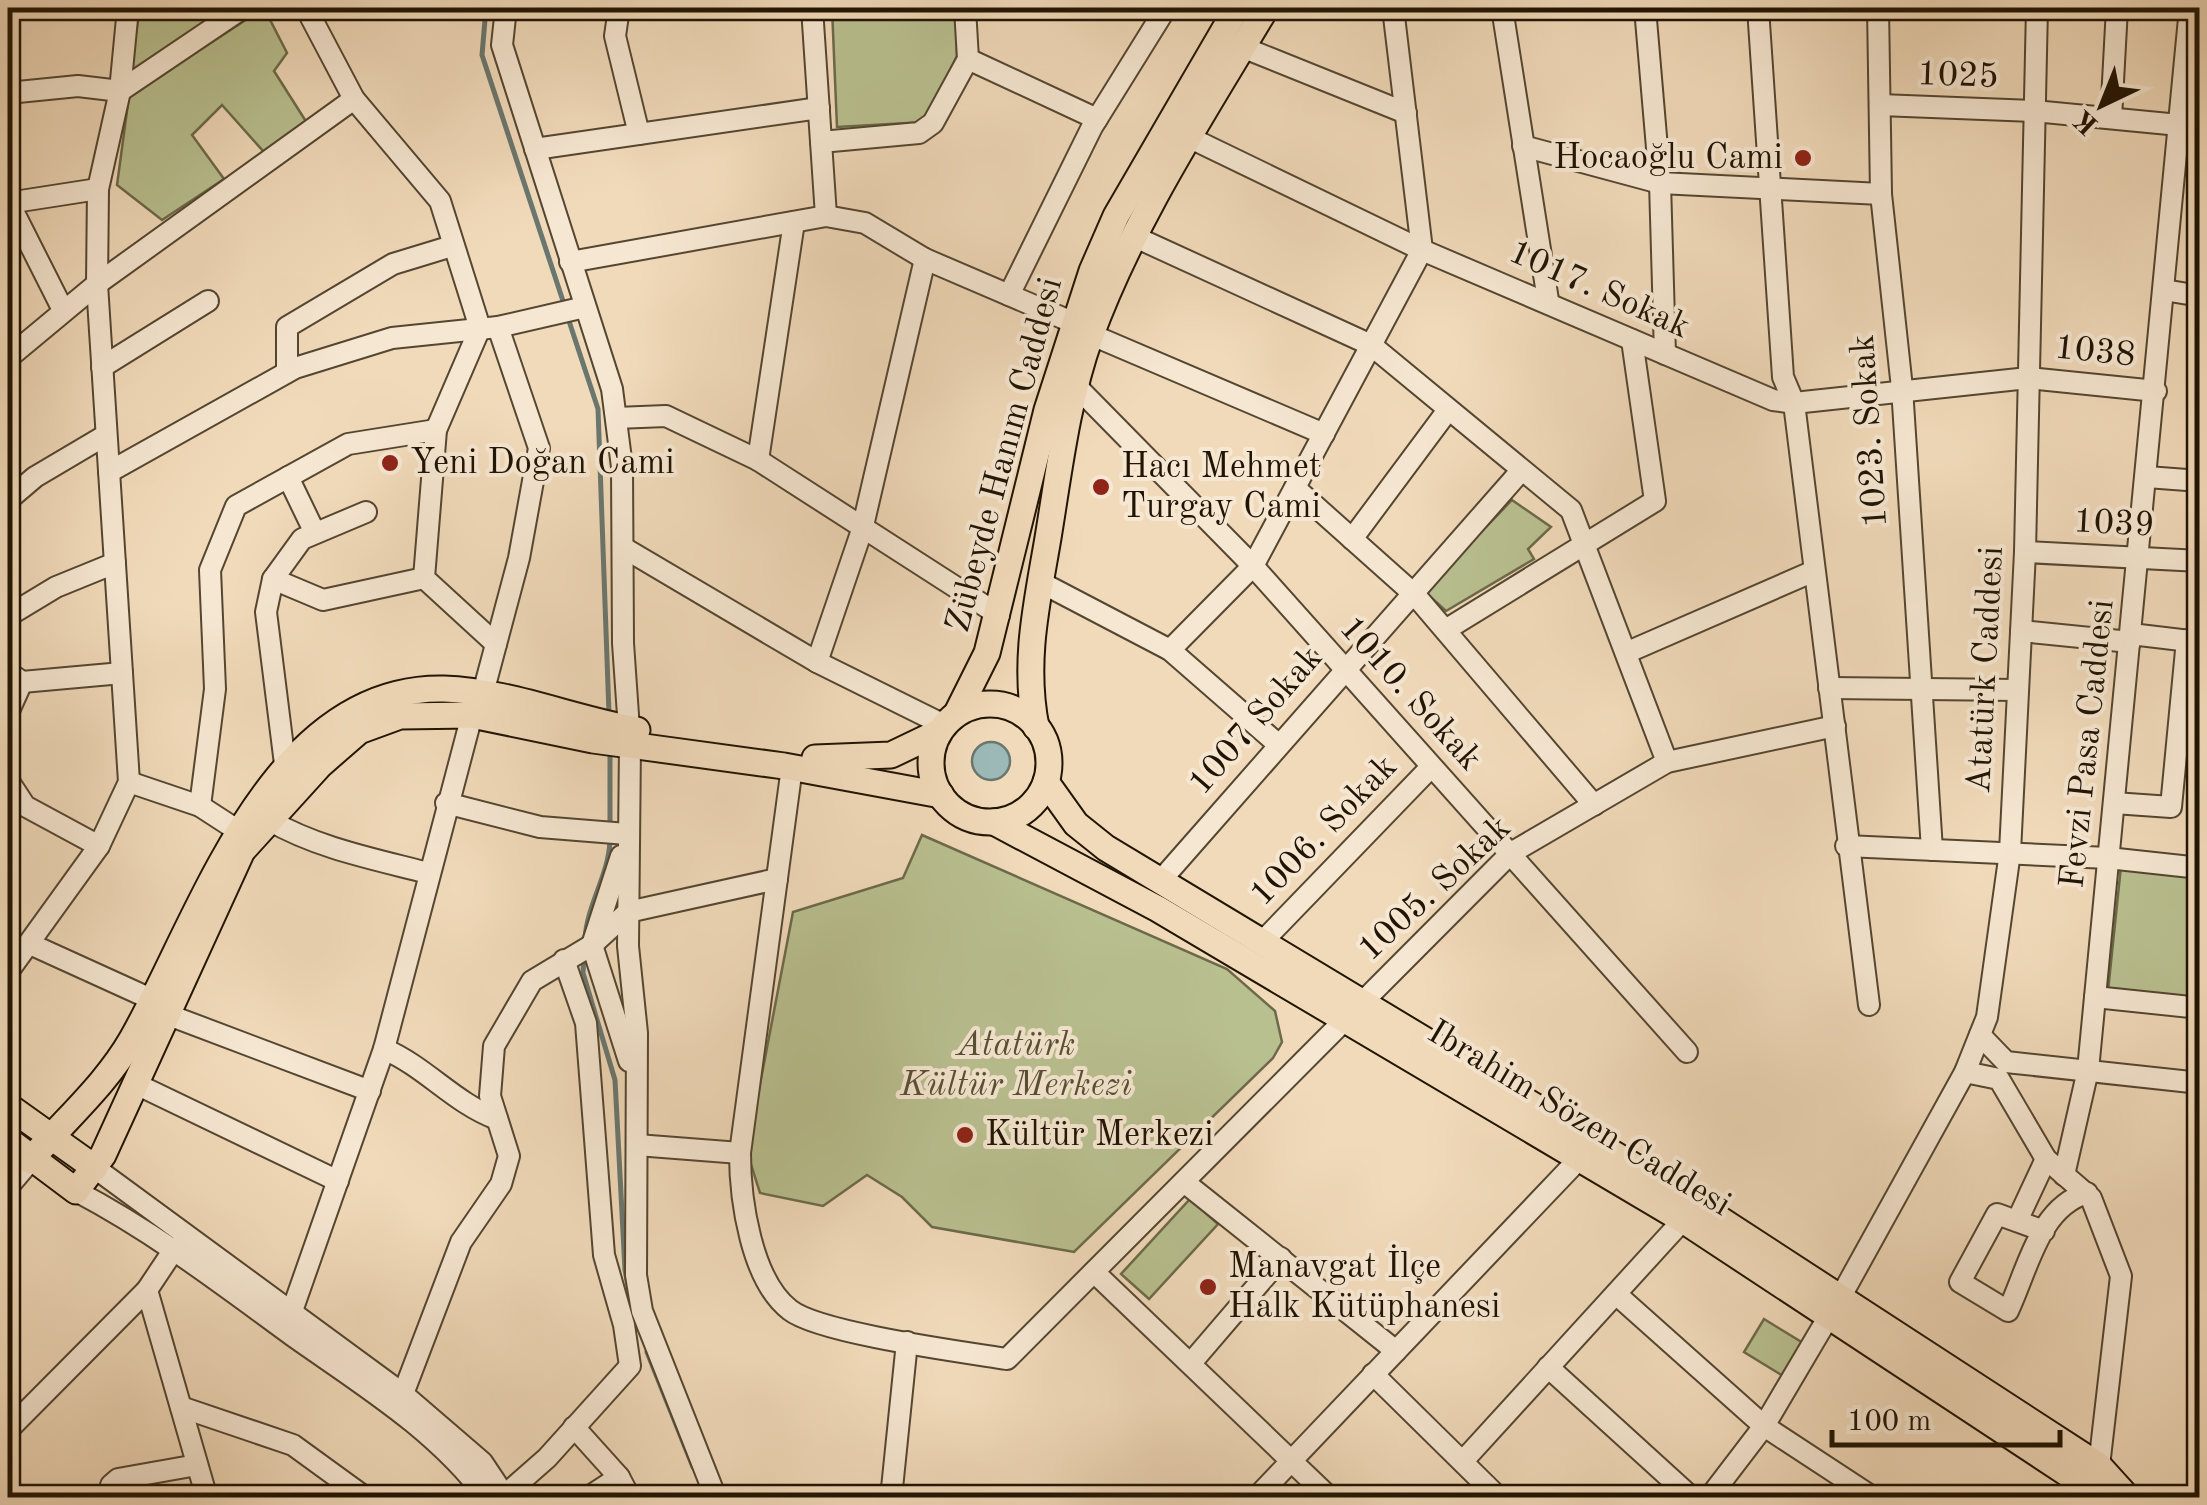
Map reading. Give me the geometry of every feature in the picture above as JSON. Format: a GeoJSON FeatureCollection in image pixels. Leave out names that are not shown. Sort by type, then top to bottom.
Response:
{"type":"FeatureCollection","features":[{"type":"Feature","properties":{"kind":"main road","name":"Zübeyde Hanım Caddesi"},"geometry":{"type":"LineString","coordinates":[[947,723],[988,653],[1046,410],[1082,328],[1134,236],[1237,8]]}},
{"type":"Feature","properties":{"kind":"main road","name":"Zübeyde Hanım Caddesi"},"geometry":{"type":"LineString","coordinates":[[1036,727],[1030,696],[1030,640],[1076,386],[1082,328],[1116,216],[1242,47],[1266,8]]}},
{"type":"Feature","properties":{"kind":"main road"},"geometry":{"type":"LineString","coordinates":[[8,1140],[30,1161],[76,1191],[95,1168],[134,1082],[158,1007],[237,830],[312,744],[367,708],[441,689],[477,704],[612,734],[940,795],[964,816],[994,822],[1031,805],[1046,782],[1049,763],[1036,727],[1024,714],[991,704],[890,755],[830,761],[612,734]]}},
{"type":"Feature","properties":{"kind":"main road"},"geometry":{"type":"LineString","coordinates":[[30,1161],[100,1086],[158,1007],[242,851],[269,820],[359,731],[400,716],[477,704]]}},
{"type":"Feature","properties":{"kind":"main road"},"geometry":{"type":"LineString","coordinates":[[940,795],[931,767],[947,723]]}},
{"type":"Feature","properties":{"kind":"main road","name":"Ibrahim Sözen Caddesi"},"geometry":{"type":"LineString","coordinates":[[1046,782],[1076,824],[1106,848],[1264,941],[1355,1012],[1579,1158],[1834,1306]]}},
{"type":"Feature","properties":{"kind":"main road","name":"Ibrahim Sözen Caddesi"},"geometry":{"type":"LineString","coordinates":[[994,822],[1355,1012],[1690,1200],[1834,1306],[2115,1498]]}},
{"type":"Feature","properties":{"kind":"main road"},"geometry":{"type":"LineString","coordinates":[[8,1106],[95,1168]]}},
{"type":"Feature","properties":{"kind":"main road","name":"Ibrahim Sözen Caddesi"},"geometry":{"type":"LineString","coordinates":[[2095,1484],[2128,1498]]}},
{"type":"Feature","properties":{"kind":"street"},"geometry":{"type":"LineString","coordinates":[[8,972],[100,846],[129,782],[97,284],[98,188],[120,91],[128,8]]}},
{"type":"Feature","properties":{"kind":"street"},"geometry":{"type":"LineString","coordinates":[[8,93],[78,86],[120,91],[243,8]]}},
{"type":"Feature","properties":{"kind":"street"},"geometry":{"type":"LineString","coordinates":[[292,1312],[384,1049],[446,803],[519,558],[538,448],[452,246],[440,201],[354,99],[306,8]]}},
{"type":"Feature","properties":{"kind":"street"},"geometry":{"type":"LineString","coordinates":[[619,8],[615,36],[639,134]]}},
{"type":"Feature","properties":{"kind":"street"},"geometry":{"type":"LineString","coordinates":[[812,8],[826,216]]}},
{"type":"Feature","properties":{"kind":"street"},"geometry":{"type":"LineString","coordinates":[[821,142],[919,134],[933,123],[968,59],[965,8]]}},
{"type":"Feature","properties":{"kind":"street"},"geometry":{"type":"LineString","coordinates":[[1009,295],[1096,119],[1166,8]]}},
{"type":"Feature","properties":{"kind":"street"},"geometry":{"type":"LineString","coordinates":[[1170,650],[1253,566],[1422,250],[1394,8]]}},
{"type":"Feature","properties":{"kind":"street"},"geometry":{"type":"LineString","coordinates":[[1502,8],[1548,300]]}},
{"type":"Feature","properties":{"kind":"street"},"geometry":{"type":"LineString","coordinates":[[1644,8],[1660,183],[1665,354]]}},
{"type":"Feature","properties":{"kind":"street"},"geometry":{"type":"LineString","coordinates":[[1758,8],[1784,376],[1794,403],[1846,846],[1869,1004]]}},
{"type":"Feature","properties":{"kind":"street","name":"1023. Sokak"},"geometry":{"type":"LineString","coordinates":[[1878,8],[1881,194],[1902,388],[1932,850]]}},
{"type":"Feature","properties":{"kind":"street","name":"Atatürk Caddesi"},"geometry":{"type":"LineString","coordinates":[[1709,1498],[1764,1426],[1834,1306],[1965,1072],[1986,1017],[2010,852],[2025,552],[2037,8]]}},
{"type":"Feature","properties":{"kind":"street"},"geometry":{"type":"LineString","coordinates":[[2110,118],[2117,8]]}},
{"type":"Feature","properties":{"kind":"street","name":"Fevzi Pasa Caddesi"},"geometry":{"type":"LineString","coordinates":[[2064,1175],[2088,1070],[2190,8]]}},
{"type":"Feature","properties":{"kind":"street"},"geometry":{"type":"LineString","coordinates":[[503,9],[502,46],[570,262],[579,308],[612,390],[624,548],[612,734],[626,836],[637,1086],[636,1275],[642,1312],[716,1498]]}},
{"type":"Feature","properties":{"kind":"street"},"geometry":{"type":"LineString","coordinates":[[1242,47],[1406,113]]}},
{"type":"Feature","properties":{"kind":"street"},"geometry":{"type":"LineString","coordinates":[[968,59],[1096,119]]}},
{"type":"Feature","properties":{"kind":"street"},"geometry":{"type":"LineString","coordinates":[[8,358],[97,284],[354,99]]}},
{"type":"Feature","properties":{"kind":"street","name":"1025"},"geometry":{"type":"LineString","coordinates":[[1880,105],[2034,112],[2200,127]]}},
{"type":"Feature","properties":{"kind":"street"},"geometry":{"type":"LineString","coordinates":[[535,149],[819,108]]}},
{"type":"Feature","properties":{"kind":"street","name":"1017. Sokak"},"geometry":{"type":"LineString","coordinates":[[1178,132],[1422,250],[1548,300],[1774,400],[1794,403],[1902,388],[2028,378]]}},
{"type":"Feature","properties":{"kind":"street"},"geometry":{"type":"LineString","coordinates":[[1523,146],[1660,183],[1881,194]]}},
{"type":"Feature","properties":{"kind":"street"},"geometry":{"type":"LineString","coordinates":[[63,310],[8,202],[98,188]]}},
{"type":"Feature","properties":{"kind":"street"},"geometry":{"type":"LineString","coordinates":[[570,262],[826,216],[864,223],[924,259],[1324,434]]}},
{"type":"Feature","properties":{"kind":"street"},"geometry":{"type":"LineString","coordinates":[[758,460],[794,222]]}},
{"type":"Feature","properties":{"kind":"street"},"geometry":{"type":"LineString","coordinates":[[1134,236],[1371,345],[1520,472],[1571,510],[1667,762]]}},
{"type":"Feature","properties":{"kind":"street"},"geometry":{"type":"LineString","coordinates":[[288,372],[287,327],[393,264],[452,246]]}},
{"type":"Feature","properties":{"kind":"street"},"geometry":{"type":"LineString","coordinates":[[818,662],[862,530],[924,259]]}},
{"type":"Feature","properties":{"kind":"street"},"geometry":{"type":"LineString","coordinates":[[2164,290],[2200,296]]}},
{"type":"Feature","properties":{"kind":"street"},"geometry":{"type":"LineString","coordinates":[[102,367],[208,301]]}},
{"type":"Feature","properties":{"kind":"street"},"geometry":{"type":"LineString","coordinates":[[109,472],[288,372],[392,338],[489,328],[579,308]]}},
{"type":"Feature","properties":{"kind":"street"},"geometry":{"type":"LineString","coordinates":[[424,578],[436,430],[489,328]]}},
{"type":"Feature","properties":{"kind":"street"},"geometry":{"type":"LineString","coordinates":[[1447,630],[1655,501],[1632,340]]}},
{"type":"Feature","properties":{"kind":"street","name":"1038"},"geometry":{"type":"LineString","coordinates":[[2028,378],[2156,390]]}},
{"type":"Feature","properties":{"kind":"street","name":"1010. Sokak"},"geometry":{"type":"LineString","coordinates":[[1076,386],[1253,566],[1687,1052]]}},
{"type":"Feature","properties":{"kind":"street"},"geometry":{"type":"LineString","coordinates":[[1352,539],[1448,410]]}},
{"type":"Feature","properties":{"kind":"street"},"geometry":{"type":"LineString","coordinates":[[616,418],[666,416],[758,460],[999,615]]}},
{"type":"Feature","properties":{"kind":"street"},"geometry":{"type":"LineString","coordinates":[[200,806],[215,689],[210,570],[236,506],[348,444],[436,430]]}},
{"type":"Feature","properties":{"kind":"street"},"geometry":{"type":"LineString","coordinates":[[8,500],[36,477],[106,435]]}},
{"type":"Feature","properties":{"kind":"street","name":"1007 Sokak"},"geometry":{"type":"LineString","coordinates":[[1162,879],[1520,472]]}},
{"type":"Feature","properties":{"kind":"street"},"geometry":{"type":"LineString","coordinates":[[288,477],[315,534]]}},
{"type":"Feature","properties":{"kind":"street"},"geometry":{"type":"LineString","coordinates":[[2147,477],[2200,481]]}},
{"type":"Feature","properties":{"kind":"street"},"geometry":{"type":"LineString","coordinates":[[1295,488],[1413,593],[1594,804]]}},
{"type":"Feature","properties":{"kind":"street"},"geometry":{"type":"LineString","coordinates":[[286,772],[266,612],[273,579],[302,539],[366,512]]}},
{"type":"Feature","properties":{"kind":"street"},"geometry":{"type":"LineString","coordinates":[[624,548],[818,662],[947,723]]}},
{"type":"Feature","properties":{"kind":"street","name":"1039"},"geometry":{"type":"LineString","coordinates":[[2025,552],[2200,562]]}},
{"type":"Feature","properties":{"kind":"street"},"geometry":{"type":"LineString","coordinates":[[9,613],[56,587],[115,563]]}},
{"type":"Feature","properties":{"kind":"street"},"geometry":{"type":"LineString","coordinates":[[1628,652],[1814,571]]}},
{"type":"Feature","properties":{"kind":"street"},"geometry":{"type":"LineString","coordinates":[[424,578],[496,644]]}},
{"type":"Feature","properties":{"kind":"street"},"geometry":{"type":"LineString","coordinates":[[273,579],[323,600],[424,578]]}},
{"type":"Feature","properties":{"kind":"street"},"geometry":{"type":"LineString","coordinates":[[1040,582],[1170,650],[1279,744]]}},
{"type":"Feature","properties":{"kind":"street"},"geometry":{"type":"LineString","coordinates":[[2021,631],[2194,641],[2171,807],[2114,803]]}},
{"type":"Feature","properties":{"kind":"street"},"geometry":{"type":"LineString","coordinates":[[8,713],[15,677],[122,673]]}},
{"type":"Feature","properties":{"kind":"street"},"geometry":{"type":"LineString","coordinates":[[1830,688],[2018,690]]}},
{"type":"Feature","properties":{"kind":"street","name":"1005. Sokak"},"geometry":{"type":"LineString","coordinates":[[907,1342],[1006,1359],[1511,853],[1667,762],[1834,726]]}},
{"type":"Feature","properties":{"kind":"street"},"geometry":{"type":"LineString","coordinates":[[792,767],[740,1153],[740,1202],[756,1250],[782,1303],[806,1320],[907,1342],[891,1498]]}},
{"type":"Feature","properties":{"kind":"street","name":"1006. Sokak"},"geometry":{"type":"LineString","coordinates":[[1264,941],[1430,767]]}},
{"type":"Feature","properties":{"kind":"street"},"geometry":{"type":"LineString","coordinates":[[8,780],[25,806],[100,846]]}},
{"type":"Feature","properties":{"kind":"street"},"geometry":{"type":"LineString","coordinates":[[129,782],[200,806],[237,830]]}},
{"type":"Feature","properties":{"kind":"street"},"geometry":{"type":"LineString","coordinates":[[446,803],[540,828],[626,836]]}},
{"type":"Feature","properties":{"kind":"street"},"geometry":{"type":"LineString","coordinates":[[269,820],[291,833],[363,857],[428,872]]}},
{"type":"Feature","properties":{"kind":"street"},"geometry":{"type":"LineString","coordinates":[[626,836],[590,946],[637,1086]]}},
{"type":"Feature","properties":{"kind":"street"},"geometry":{"type":"LineString","coordinates":[[1846,846],[2108,858],[2200,868]]}},
{"type":"Feature","properties":{"kind":"street"},"geometry":{"type":"LineString","coordinates":[[403,1394],[461,1242],[501,1184],[509,1156],[490,1096],[494,1046],[532,981],[590,946],[628,912],[777,879]]}},
{"type":"Feature","properties":{"kind":"street"},"geometry":{"type":"LineString","coordinates":[[30,944],[158,1007],[370,1091]]}},
{"type":"Feature","properties":{"kind":"street"},"geometry":{"type":"LineString","coordinates":[[499,1497],[574,1427],[630,1366],[624,1325],[604,1254],[586,1023],[566,958]]}},
{"type":"Feature","properties":{"kind":"street"},"geometry":{"type":"LineString","coordinates":[[2095,997],[2200,1008]]}},
{"type":"Feature","properties":{"kind":"street"},"geometry":{"type":"LineString","coordinates":[[1980,1034],[2006,1062],[2200,1082]]}},
{"type":"Feature","properties":{"kind":"street"},"geometry":{"type":"LineString","coordinates":[[384,1049],[417,1066],[474,1111],[497,1119]]}},
{"type":"Feature","properties":{"kind":"street"},"geometry":{"type":"LineString","coordinates":[[1965,1072],[1999,1079],[2046,1159],[2087,1193],[2122,1276],[2095,1484]]}},
{"type":"Feature","properties":{"kind":"street"},"geometry":{"type":"LineString","coordinates":[[134,1082],[338,1181]]}},
{"type":"Feature","properties":{"kind":"street"},"geometry":{"type":"LineString","coordinates":[[637,1145],[740,1153]]}},
{"type":"Feature","properties":{"kind":"street"},"geometry":{"type":"LineString","coordinates":[[1256,1498],[1579,1158]]}},
{"type":"Feature","properties":{"kind":"street"},"geometry":{"type":"LineString","coordinates":[[2017,1221],[2046,1159]]}},
{"type":"Feature","properties":{"kind":"street"},"geometry":{"type":"LineString","coordinates":[[8,1187],[30,1161]]}},
{"type":"Feature","properties":{"kind":"street"},"geometry":{"type":"LineString","coordinates":[[95,1168],[403,1394],[482,1462],[499,1497]]}},
{"type":"Feature","properties":{"kind":"street"},"geometry":{"type":"LineString","coordinates":[[1184,1182],[1396,1350]]}},
{"type":"Feature","properties":{"kind":"street"},"geometry":{"type":"LineString","coordinates":[[76,1191],[175,1248],[386,1402],[499,1497]]}},
{"type":"Feature","properties":{"kind":"street"},"geometry":{"type":"LineString","coordinates":[[2044,1230],[1997,1214],[1960,1282],[2008,1311],[2044,1230],[2049,1217],[2070,1198],[2087,1193]]}},
{"type":"Feature","properties":{"kind":"street"},"geometry":{"type":"LineString","coordinates":[[1463,1461],[1683,1220]]}},
{"type":"Feature","properties":{"kind":"street"},"geometry":{"type":"LineString","coordinates":[[8,1430],[148,1290],[175,1248]]}},
{"type":"Feature","properties":{"kind":"street"},"geometry":{"type":"LineString","coordinates":[[1191,1364],[1282,1258]]}},
{"type":"Feature","properties":{"kind":"street"},"geometry":{"type":"LineString","coordinates":[[1094,1272],[1330,1498]]}},
{"type":"Feature","properties":{"kind":"street"},"geometry":{"type":"LineString","coordinates":[[148,1290],[207,1498]]}},
{"type":"Feature","properties":{"kind":"street"},"geometry":{"type":"LineString","coordinates":[[1616,1294],[1764,1426],[1874,1498]]}},
{"type":"Feature","properties":{"kind":"street"},"geometry":{"type":"LineString","coordinates":[[1548,1367],[1692,1498]]}},
{"type":"Feature","properties":{"kind":"street"},"geometry":{"type":"LineString","coordinates":[[1374,1374],[1499,1498]]}},
{"type":"Feature","properties":{"kind":"street"},"geometry":{"type":"LineString","coordinates":[[181,1407],[293,1445],[366,1498]]}},
{"type":"Feature","properties":{"kind":"street"},"geometry":{"type":"LineString","coordinates":[[574,1427],[620,1477],[630,1498]]}},
{"type":"Feature","properties":{"kind":"street"},"geometry":{"type":"LineString","coordinates":[[109,1498],[111,1485],[118,1479],[198,1465]]}},
{"type":"Feature","properties":{"kind":"street"},"geometry":{"type":"LineString","coordinates":[[587,1498],[620,1477]]}},
{"type":"Feature","properties":{"kind":"green space"},"geometry":{"type":"Polygon","coordinates":[[[140,8],[232,8],[129,77],[140,8]]]}},
{"type":"Feature","properties":{"kind":"green space"},"geometry":{"type":"Polygon","coordinates":[[[264,8],[287,53],[274,71],[307,123],[264,152],[222,105],[192,135],[224,179],[162,220],[117,185],[129,96],[264,8]]]}},
{"type":"Feature","properties":{"kind":"green space"},"geometry":{"type":"Polygon","coordinates":[[[832,8],[956,8],[957,56],[925,122],[837,127],[832,8]]]}},
{"type":"Feature","properties":{"kind":"green space"},"geometry":{"type":"Polygon","coordinates":[[[1512,500],[1551,527],[1528,549],[1534,559],[1446,611],[1424,591],[1512,500]]]}},
{"type":"Feature","properties":{"kind":"green space","name":"Atatürk Kültür Merkezi"},"geometry":{"type":"Polygon","coordinates":[[[922,835],[1227,969],[1275,1011],[1282,1042],[1273,1058],[1074,1252],[932,1227],[902,1197],[867,1175],[823,1206],[760,1193],[747,1152],[793,912],[903,878],[922,835]]]}},
{"type":"Feature","properties":{"kind":"green space"},"geometry":{"type":"Polygon","coordinates":[[[2121,866],[2199,874],[2199,1001],[2108,991],[2121,866]]]}},
{"type":"Feature","properties":{"kind":"green space"},"geometry":{"type":"Polygon","coordinates":[[[1190,1199],[1218,1224],[1149,1299],[1121,1274],[1190,1199]]]}},
{"type":"Feature","properties":{"kind":"green space"},"geometry":{"type":"Polygon","coordinates":[[[1764,1319],[1803,1343],[1783,1376],[1744,1352],[1764,1319]]]}},
{"type":"Feature","properties":{"kind":"water"},"geometry":{"type":"Polygon","coordinates":[[[991,742],[1005,747],[1010,761],[1005,775],[991,780],[977,775],[972,761],[977,747],[991,742]]]}},
{"type":"Feature","properties":{"kind":"waterway"},"geometry":{"type":"LineString","coordinates":[[486,8],[482,55],[564,304]]}},
{"type":"Feature","properties":{"kind":"waterway"},"geometry":{"type":"LineString","coordinates":[[567,315],[598,409],[609,714]]}},
{"type":"Feature","properties":{"kind":"waterway"},"geometry":{"type":"LineString","coordinates":[[610,750],[610,829]]}},
{"type":"Feature","properties":{"kind":"waterway"},"geometry":{"type":"LineString","coordinates":[[585,939],[610,840]]}},
{"type":"Feature","properties":{"kind":"waterway"},"geometry":{"type":"LineString","coordinates":[[584,955],[583,973],[615,1080],[625,1270],[633,1313]]}},
{"type":"Feature","properties":{"kind":"waterway"},"geometry":{"type":"LineString","coordinates":[[647,1352],[693,1467]]}},
{"type":"Feature","properties":{"kind":"place","name":"Hocaoğlu Cami"},"geometry":{"type":"Point","coordinates":[1803,158]}},
{"type":"Feature","properties":{"kind":"place","name":"Yeni Doğan Cami"},"geometry":{"type":"Point","coordinates":[390,463]}},
{"type":"Feature","properties":{"kind":"place","name":"Hacı Mehmet Turgay Cami"},"geometry":{"type":"Point","coordinates":[1101,487]}},
{"type":"Feature","properties":{"kind":"place","name":"Kültür Merkezi"},"geometry":{"type":"Point","coordinates":[965,1135]}},
{"type":"Feature","properties":{"kind":"place","name":"Manavgat İlçe Halk Kütüphanesi"},"geometry":{"type":"Point","coordinates":[1208,1287]}}]}
